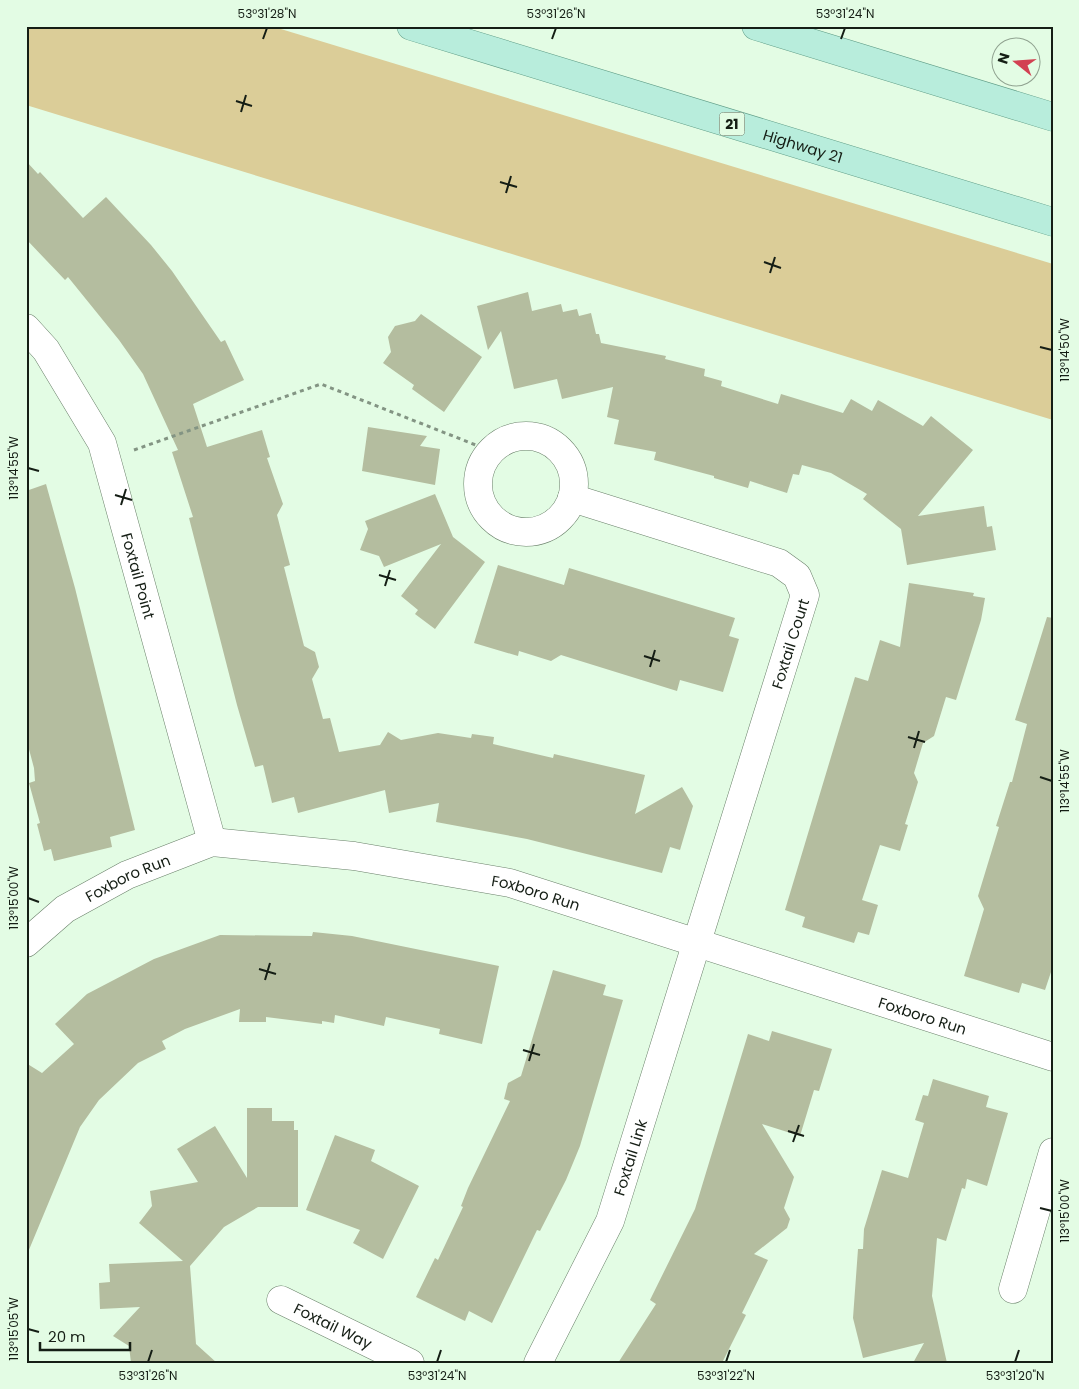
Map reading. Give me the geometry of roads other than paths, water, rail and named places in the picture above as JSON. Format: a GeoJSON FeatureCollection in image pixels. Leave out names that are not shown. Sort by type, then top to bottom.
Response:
{"type":"FeatureCollection","features":[{"type":"Feature","properties":{"kind":"main road","name":"Highway 21"},"geometry":{"type":"LineString","coordinates":[[411,26],[1053,222]]}},
{"type":"Feature","properties":{"kind":"main road"},"geometry":{"type":"LineString","coordinates":[[756,26],[1053,117]]}},
{"type":"Feature","properties":{"kind":"street","name":"Foxtail Point"},"geometry":{"type":"LineString","coordinates":[[26,328],[46,350],[102,443],[212,842]]}},
{"type":"Feature","properties":{"kind":"street"},"geometry":{"type":"LineString","coordinates":[[529,435],[544,438],[558,447],[569,459],[574,474],[572,498],[560,519],[547,528],[532,532],[516,531],[502,526],[489,515],[481,502],[478,486],[480,470],[491,451],[498,444],[512,437],[529,435]]}},
{"type":"Feature","properties":{"kind":"street","name":"Foxtail Court"},"geometry":{"type":"LineString","coordinates":[[572,498],[779,563],[797,576],[805,595],[696,941]]}},
{"type":"Feature","properties":{"kind":"street","name":"Foxboro Run"},"geometry":{"type":"LineString","coordinates":[[26,943],[65,909],[120,880],[212,842],[354,856],[510,883],[696,941],[1053,1057]]}},
{"type":"Feature","properties":{"kind":"street","name":"Foxtail Link"},"geometry":{"type":"LineString","coordinates":[[538,1363],[610,1221],[696,941]]}},
{"type":"Feature","properties":{"kind":"street"},"geometry":{"type":"LineString","coordinates":[[1012,1289],[1053,1152]]}},
{"type":"Feature","properties":{"kind":"street","name":"Foxtail Way"},"geometry":{"type":"LineString","coordinates":[[281,1300],[410,1363]]}}]}
